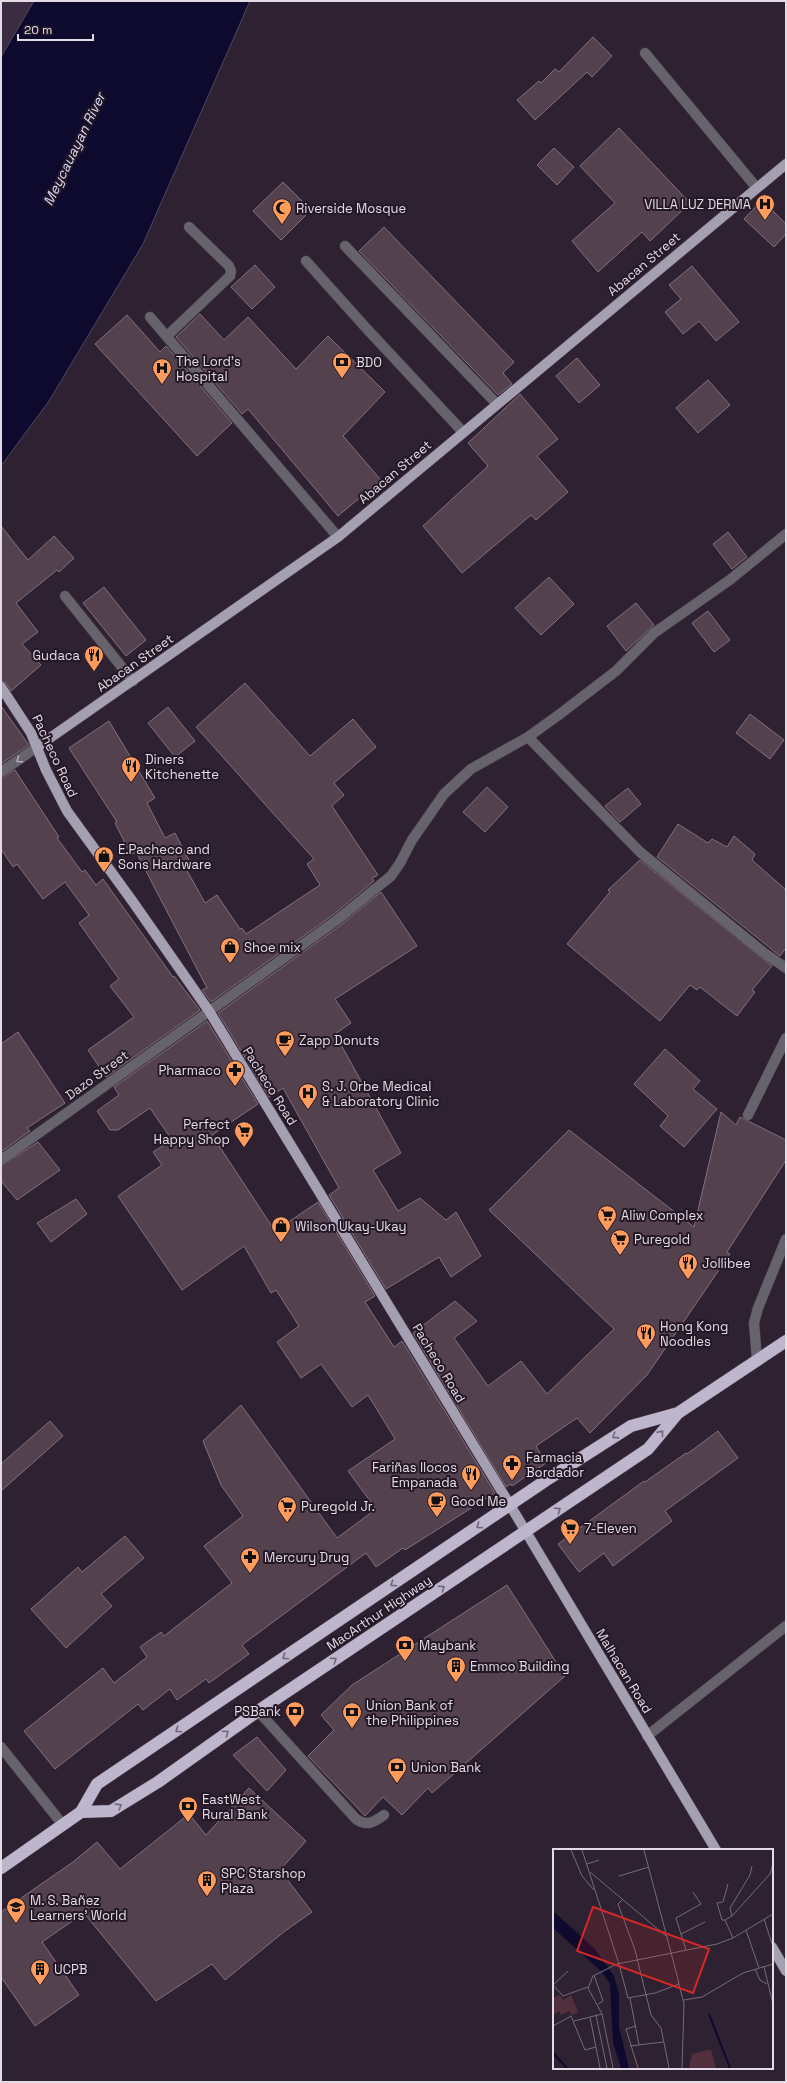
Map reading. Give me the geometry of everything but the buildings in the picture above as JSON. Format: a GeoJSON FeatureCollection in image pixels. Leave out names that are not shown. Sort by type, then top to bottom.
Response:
{"type":"FeatureCollection","features":[{"type":"Feature","properties":{"kind":"highway","name":"MacArthur Highway"},"geometry":{"type":"LineString","coordinates":[[81,1812],[111,1811],[158,1782],[258,1711],[648,1450],[678,1413],[786,1341]]}},
{"type":"Feature","properties":{"kind":"highway","name":"MacArthur Highway"},"geometry":{"type":"LineString","coordinates":[[1,1868],[81,1812],[97,1784],[510,1505],[631,1426],[678,1413]]}},
{"type":"Feature","properties":{"kind":"main road","name":"Abacan Street"},"geometry":{"type":"LineString","coordinates":[[37,747],[338,537],[756,187],[786,164]]}},
{"type":"Feature","properties":{"kind":"main road","name":"Pacheco Road"},"geometry":{"type":"LineString","coordinates":[[1,687],[20,713],[37,747],[46,770],[67,811],[133,902],[209,1012],[510,1505]]}},
{"type":"Feature","properties":{"kind":"main road","name":"Malhacan Road"},"geometry":{"type":"LineString","coordinates":[[510,1505],[715,1849]]}},
{"type":"Feature","properties":{"kind":"main road"},"geometry":{"type":"LineString","coordinates":[[773,1949],[786,1971]]}},
{"type":"Feature","properties":{"kind":"street"},"geometry":{"type":"LineString","coordinates":[[646,53],[756,187]]}},
{"type":"Feature","properties":{"kind":"street"},"geometry":{"type":"LineString","coordinates":[[167,336],[230,276],[231,271],[229,266],[189,227]]}},
{"type":"Feature","properties":{"kind":"street"},"geometry":{"type":"LineString","coordinates":[[345,246],[497,404]]}},
{"type":"Feature","properties":{"kind":"street"},"geometry":{"type":"LineString","coordinates":[[306,261],[463,432]]}},
{"type":"Feature","properties":{"kind":"street"},"geometry":{"type":"LineString","coordinates":[[150,317],[338,537]]}},
{"type":"Feature","properties":{"kind":"street","name":"Dazo Street"},"geometry":{"type":"LineString","coordinates":[[1,1160],[337,920],[391,876],[400,863],[412,840],[444,794],[471,769],[528,737],[616,671],[654,633],[731,579],[786,534]]}},
{"type":"Feature","properties":{"kind":"street"},"geometry":{"type":"LineString","coordinates":[[65,596],[132,681]]}},
{"type":"Feature","properties":{"kind":"street"},"geometry":{"type":"LineString","coordinates":[[528,737],[640,852],[763,952],[786,968]]}},
{"type":"Feature","properties":{"kind":"street","name":"Abacan Street"},"geometry":{"type":"LineString","coordinates":[[1,772],[37,747]]}},
{"type":"Feature","properties":{"kind":"street"},"geometry":{"type":"LineString","coordinates":[[748,1115],[786,1038]]}},
{"type":"Feature","properties":{"kind":"street"},"geometry":{"type":"LineString","coordinates":[[757,1360],[754,1340],[754,1323],[758,1308],[786,1239]]}},
{"type":"Feature","properties":{"kind":"street"},"geometry":{"type":"LineString","coordinates":[[647,1736],[786,1626]]}},
{"type":"Feature","properties":{"kind":"street"},"geometry":{"type":"LineString","coordinates":[[258,1711],[356,1819],[366,1824],[373,1822],[384,1815]]}},
{"type":"Feature","properties":{"kind":"street"},"geometry":{"type":"LineString","coordinates":[[1,1747],[63,1825]]}},
{"type":"Feature","properties":{"kind":"shaded area"},"geometry":{"type":"Polygon","coordinates":[[[1,1],[34,1],[1,57],[1,1]]]}},
{"type":"Feature","properties":{"kind":"water","name":"Meycauayan River"},"geometry":{"type":"Polygon","coordinates":[[[34,1],[250,1],[143,244],[49,401],[1,466],[1,57],[34,1]]]}},
{"type":"Feature","properties":{"kind":"place","name":"VILLA LUZ DERMA"},"geometry":{"type":"Point","coordinates":[765,221]}},
{"type":"Feature","properties":{"kind":"place","name":"Riverside Mosque"},"geometry":{"type":"Point","coordinates":[282,225]}},
{"type":"Feature","properties":{"kind":"place","name":"BDO"},"geometry":{"type":"Point","coordinates":[342,379]}},
{"type":"Feature","properties":{"kind":"place","name":"The Lord's Hospital"},"geometry":{"type":"Point","coordinates":[162,385]}},
{"type":"Feature","properties":{"kind":"place","name":"Gudaca"},"geometry":{"type":"Point","coordinates":[94,672]}},
{"type":"Feature","properties":{"kind":"place","name":"Diners Kitchenette"},"geometry":{"type":"Point","coordinates":[131,783]}},
{"type":"Feature","properties":{"kind":"place","name":"E.Pacheco and Sons Hardware"},"geometry":{"type":"Point","coordinates":[104,873]}},
{"type":"Feature","properties":{"kind":"place","name":"Shoe mix"},"geometry":{"type":"Point","coordinates":[230,964]}},
{"type":"Feature","properties":{"kind":"place","name":"Zapp Donuts"},"geometry":{"type":"Point","coordinates":[285,1057]}},
{"type":"Feature","properties":{"kind":"place","name":"Pharmaco"},"geometry":{"type":"Point","coordinates":[235,1087]}},
{"type":"Feature","properties":{"kind":"place","name":"S. J. Orbe Medical & Laboratory Clinic"},"geometry":{"type":"Point","coordinates":[308,1110]}},
{"type":"Feature","properties":{"kind":"place","name":"Perfect Happy Shop"},"geometry":{"type":"Point","coordinates":[244,1148]}},
{"type":"Feature","properties":{"kind":"place","name":"Aliw Complex"},"geometry":{"type":"Point","coordinates":[607,1232]}},
{"type":"Feature","properties":{"kind":"place","name":"Wilson Ukay-Ukay"},"geometry":{"type":"Point","coordinates":[281,1243]}},
{"type":"Feature","properties":{"kind":"place","name":"Puregold"},"geometry":{"type":"Point","coordinates":[620,1256]}},
{"type":"Feature","properties":{"kind":"place","name":"Jollibee"},"geometry":{"type":"Point","coordinates":[688,1280]}},
{"type":"Feature","properties":{"kind":"place","name":"Hong Kong Noodles"},"geometry":{"type":"Point","coordinates":[646,1350]}},
{"type":"Feature","properties":{"kind":"place","name":"Farmacia Bordador"},"geometry":{"type":"Point","coordinates":[512,1481]}},
{"type":"Feature","properties":{"kind":"place","name":"Fariñas Ilocos Empanada"},"geometry":{"type":"Point","coordinates":[471,1491]}},
{"type":"Feature","properties":{"kind":"place","name":"Good Me"},"geometry":{"type":"Point","coordinates":[437,1518]}},
{"type":"Feature","properties":{"kind":"place","name":"Puregold Jr."},"geometry":{"type":"Point","coordinates":[287,1523]}},
{"type":"Feature","properties":{"kind":"place","name":"7-Eleven"},"geometry":{"type":"Point","coordinates":[570,1545]}},
{"type":"Feature","properties":{"kind":"place","name":"Mercury Drug"},"geometry":{"type":"Point","coordinates":[250,1574]}},
{"type":"Feature","properties":{"kind":"place","name":"Maybank"},"geometry":{"type":"Point","coordinates":[405,1662]}},
{"type":"Feature","properties":{"kind":"place","name":"Emmco Building"},"geometry":{"type":"Point","coordinates":[456,1683]}},
{"type":"Feature","properties":{"kind":"place","name":"PSBank"},"geometry":{"type":"Point","coordinates":[295,1728]}},
{"type":"Feature","properties":{"kind":"place","name":"Union Bank of the Philippines"},"geometry":{"type":"Point","coordinates":[352,1729]}},
{"type":"Feature","properties":{"kind":"place","name":"Union Bank"},"geometry":{"type":"Point","coordinates":[397,1784]}},
{"type":"Feature","properties":{"kind":"place","name":"EastWest Rural Bank"},"geometry":{"type":"Point","coordinates":[188,1823]}},
{"type":"Feature","properties":{"kind":"place","name":"SPC Starshop Plaza"},"geometry":{"type":"Point","coordinates":[207,1897]}},
{"type":"Feature","properties":{"kind":"place","name":"M. S. Bañez Learners' World"},"geometry":{"type":"Point","coordinates":[16,1924]}},
{"type":"Feature","properties":{"kind":"place","name":"UCPB"},"geometry":{"type":"Point","coordinates":[40,1986]}}]}
